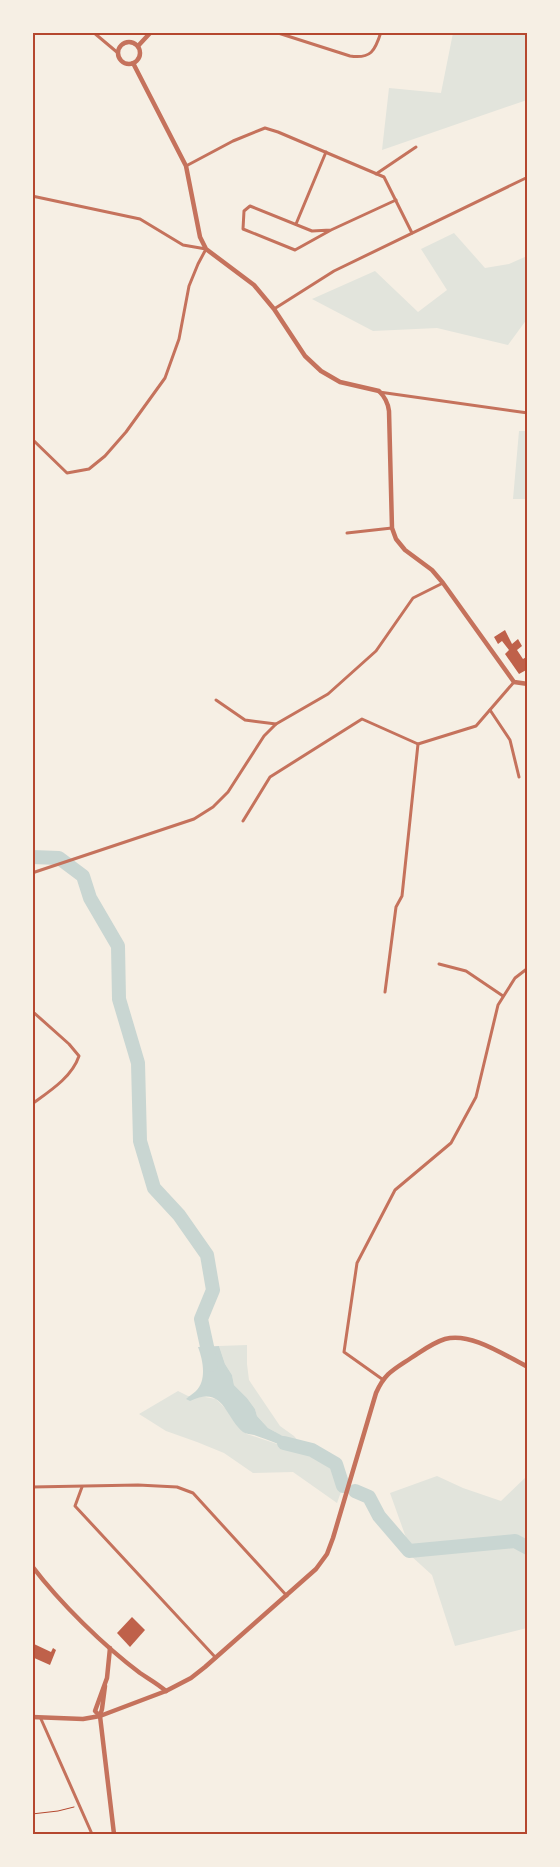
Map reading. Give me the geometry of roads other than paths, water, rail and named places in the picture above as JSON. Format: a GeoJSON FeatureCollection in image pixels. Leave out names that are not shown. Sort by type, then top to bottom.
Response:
{"type":"FeatureCollection","features":[{"type":"Feature","properties":{"kind":"street"},"geometry":{"type":"LineString","coordinates":[[93,32],[118,52],[123,62],[133,63]]}},
{"type":"Feature","properties":{"kind":"street"},"geometry":{"type":"LineString","coordinates":[[138,46],[151,32]]}},
{"type":"Feature","properties":{"kind":"street"},"geometry":{"type":"LineString","coordinates":[[275,32],[359,58],[369,55],[376,46],[381,32]]}},
{"type":"Feature","properties":{"kind":"street"},"geometry":{"type":"LineString","coordinates":[[118,52],[121,46],[128,42],[138,46],[140,56],[133,63]]}},
{"type":"Feature","properties":{"kind":"street"},"geometry":{"type":"LineString","coordinates":[[133,63],[186,166],[200,237],[206,249],[254,285],[274,309],[306,356],[321,371],[340,382],[379,392],[528,413]]}},
{"type":"Feature","properties":{"kind":"street"},"geometry":{"type":"LineString","coordinates":[[186,166],[233,141],[265,128],[384,177],[412,233]]}},
{"type":"Feature","properties":{"kind":"street"},"geometry":{"type":"LineString","coordinates":[[376,174],[416,147]]}},
{"type":"Feature","properties":{"kind":"street"},"geometry":{"type":"LineString","coordinates":[[296,224],[326,152]]}},
{"type":"Feature","properties":{"kind":"street"},"geometry":{"type":"LineString","coordinates":[[274,309],[334,271],[528,177]]}},
{"type":"Feature","properties":{"kind":"street"},"geometry":{"type":"LineString","coordinates":[[32,196],[140,219],[183,245],[206,249]]}},
{"type":"Feature","properties":{"kind":"street"},"geometry":{"type":"LineString","coordinates":[[331,230],[312,230],[250,206],[244,210],[243,228],[295,250],[331,230],[396,200]]}},
{"type":"Feature","properties":{"kind":"street"},"geometry":{"type":"LineString","coordinates":[[32,439],[67,473],[89,469],[105,456],[126,432],[165,378],[179,340],[189,286],[206,249]]}},
{"type":"Feature","properties":{"kind":"street"},"geometry":{"type":"LineString","coordinates":[[379,392],[386,399],[389,411],[392,528],[396,539],[405,550],[432,570],[443,583],[514,682],[528,684]]}},
{"type":"Feature","properties":{"kind":"street"},"geometry":{"type":"LineString","coordinates":[[347,533],[392,528]]}},
{"type":"Feature","properties":{"kind":"street"},"geometry":{"type":"LineString","coordinates":[[32,873],[194,819],[213,807],[228,792],[264,736],[276,724],[328,694],[376,651],[413,598],[443,583]]}},
{"type":"Feature","properties":{"kind":"street"},"geometry":{"type":"LineString","coordinates":[[243,822],[270,777],[362,719],[418,744],[476,726],[514,682]]}},
{"type":"Feature","properties":{"kind":"street"},"geometry":{"type":"LineString","coordinates":[[216,700],[245,720],[276,724]]}},
{"type":"Feature","properties":{"kind":"street"},"geometry":{"type":"LineString","coordinates":[[490,710],[510,740],[519,777]]}},
{"type":"Feature","properties":{"kind":"street"},"geometry":{"type":"LineString","coordinates":[[385,992],[396,907],[402,896],[418,744]]}},
{"type":"Feature","properties":{"kind":"street"},"geometry":{"type":"LineString","coordinates":[[439,964],[466,971],[504,996]]}},
{"type":"Feature","properties":{"kind":"street"},"geometry":{"type":"LineString","coordinates":[[382,1379],[344,1352],[357,1263],[395,1190],[451,1143],[476,1097],[498,1005],[515,978],[528,968]]}},
{"type":"Feature","properties":{"kind":"street"},"geometry":{"type":"LineString","coordinates":[[32,1011],[69,1044],[79,1056],[76,1066],[54,1088],[32,1104]]}},
{"type":"Feature","properties":{"kind":"street"},"geometry":{"type":"LineString","coordinates":[[32,1717],[41,1719],[83,1719],[100,1716],[166,1691],[191,1678],[316,1569],[327,1554],[376,1393],[382,1379],[390,1372],[433,1344],[456,1337],[468,1338],[478,1342],[528,1367]]}},
{"type":"Feature","properties":{"kind":"street"},"geometry":{"type":"LineString","coordinates":[[32,1487],[138,1485],[177,1487],[193,1493],[286,1596]]}},
{"type":"Feature","properties":{"kind":"street"},"geometry":{"type":"LineString","coordinates":[[82,1487],[75,1506],[216,1658]]}},
{"type":"Feature","properties":{"kind":"street"},"geometry":{"type":"LineString","coordinates":[[32,1566],[47,1585],[110,1648],[166,1691]]}},
{"type":"Feature","properties":{"kind":"street"},"geometry":{"type":"LineString","coordinates":[[110,1648],[100,1716],[114,1834]]}},
{"type":"Feature","properties":{"kind":"street"},"geometry":{"type":"LineString","coordinates":[[41,1719],[92,1834]]}},
{"type":"Feature","properties":{"kind":"waterway"},"geometry":{"type":"LineString","coordinates":[[32,857],[59,858],[83,876],[90,898],[118,946],[119,999],[138,1063],[140,1141],[154,1188],[179,1215],[207,1255],[213,1290],[201,1319],[211,1365]]}},
{"type":"Feature","properties":{"kind":"waterway"},"geometry":{"type":"LineString","coordinates":[[284,1443],[312,1450],[336,1464],[343,1486]]}},
{"type":"Feature","properties":{"kind":"waterway"},"geometry":{"type":"LineString","coordinates":[[355,1491],[369,1497],[379,1516],[409,1551],[515,1541],[528,1548]]}}]}
